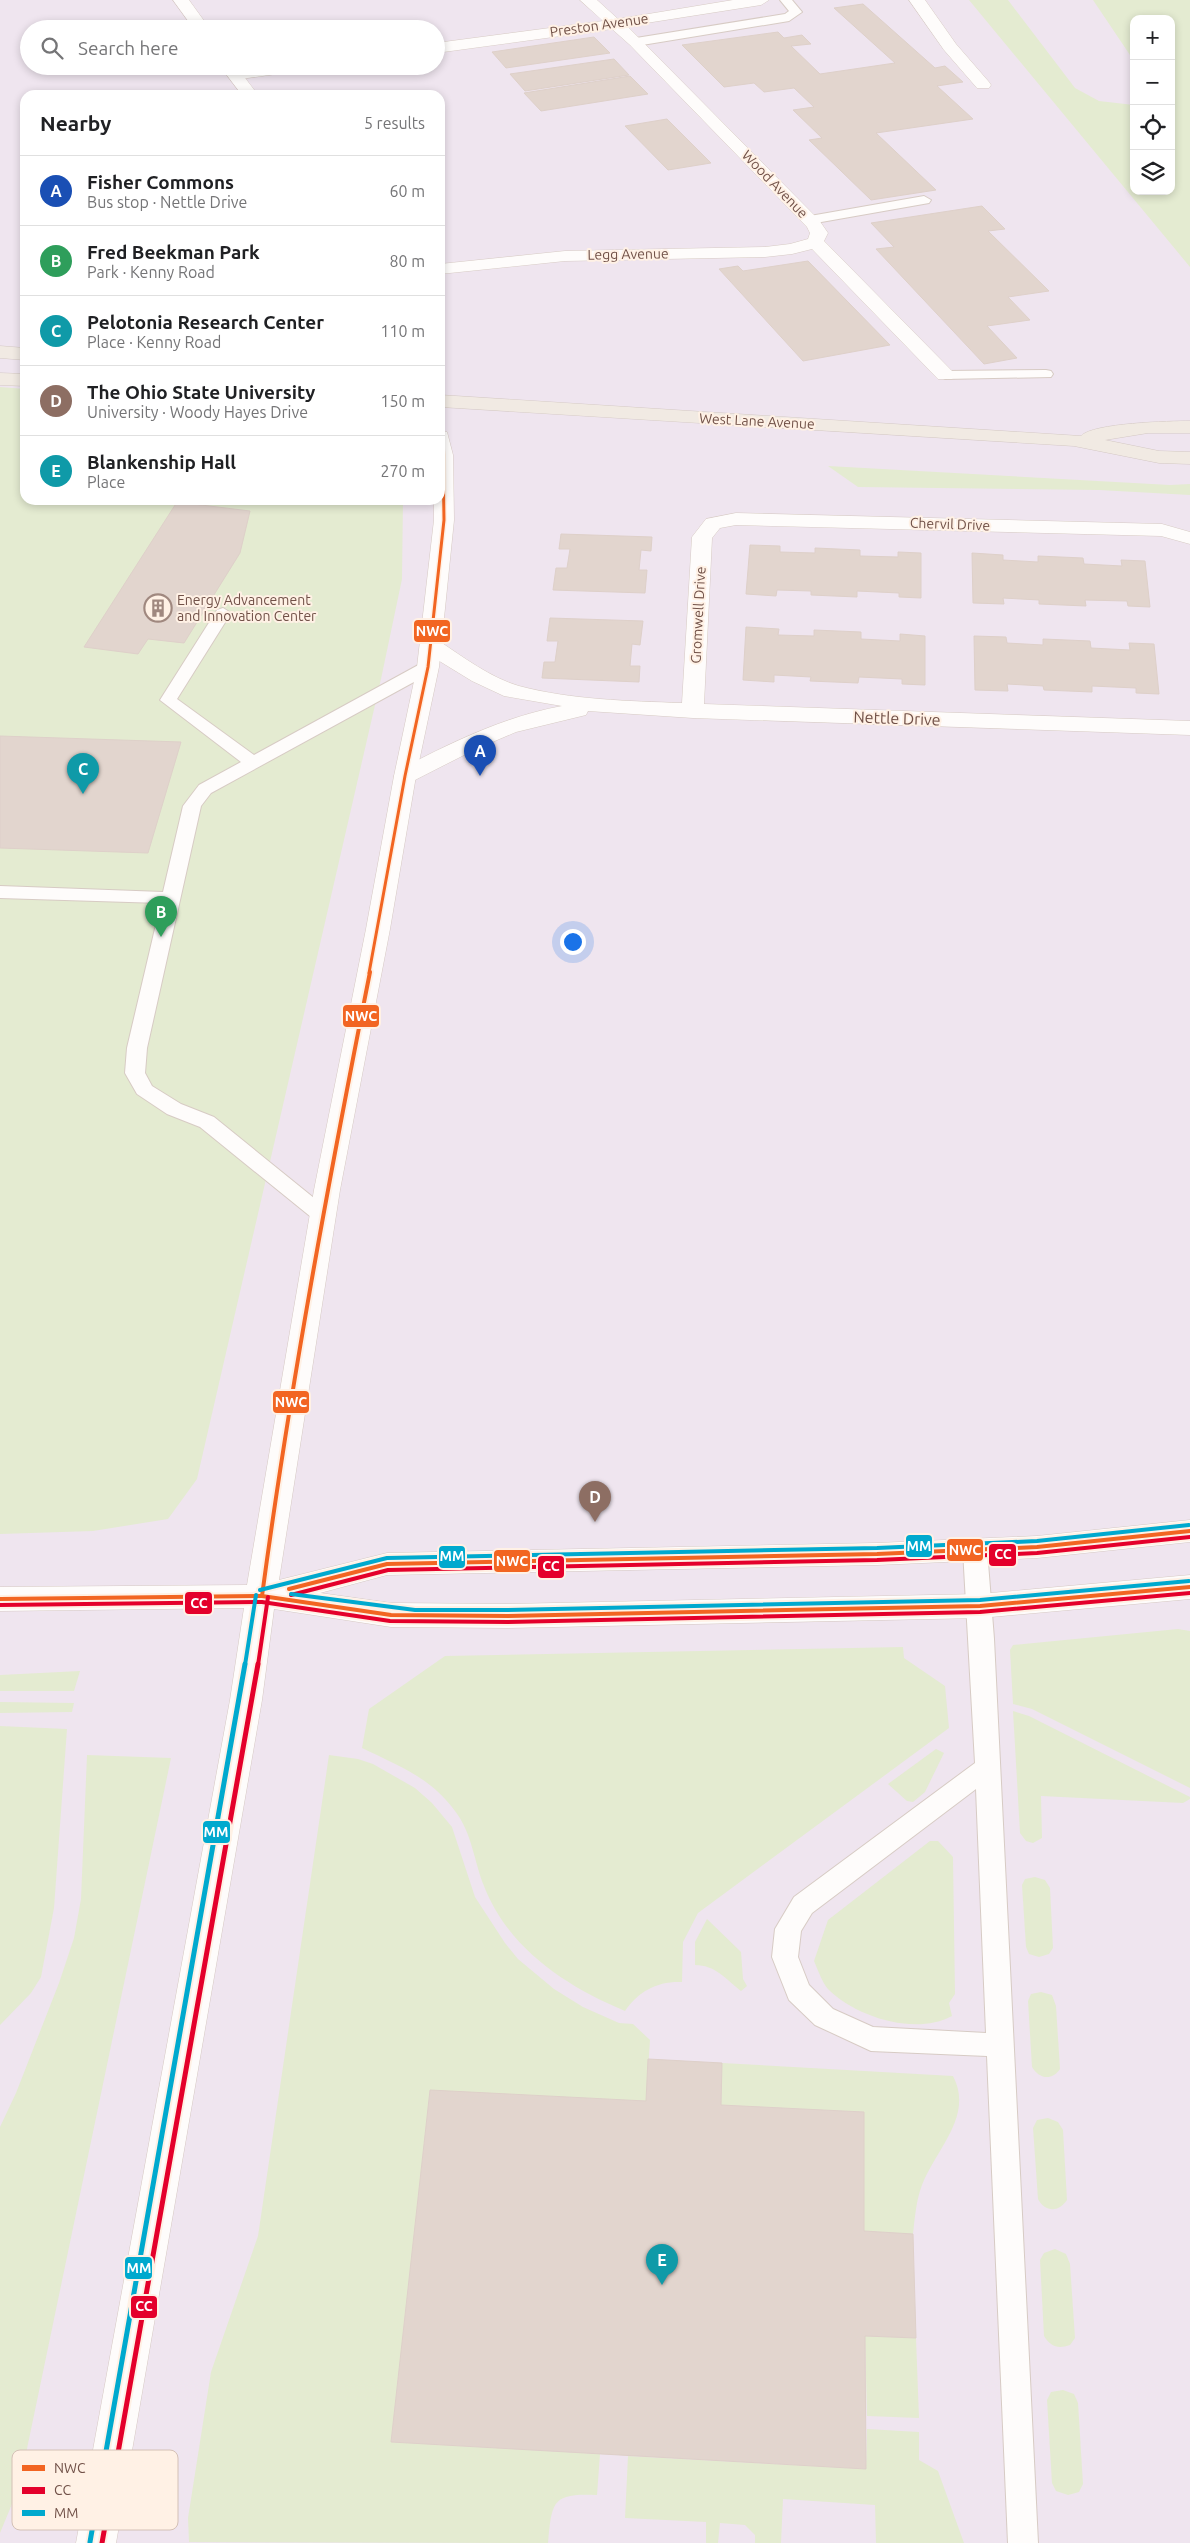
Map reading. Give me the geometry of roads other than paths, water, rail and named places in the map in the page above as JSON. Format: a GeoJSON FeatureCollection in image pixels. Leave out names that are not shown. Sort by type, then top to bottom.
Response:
{"type":"FeatureCollection","features":[{"type":"Feature","properties":{"kind":"main road"},"geometry":{"type":"LineString","coordinates":[[0,352],[20,354]]}},
{"type":"Feature","properties":{"kind":"main road"},"geometry":{"type":"LineString","coordinates":[[0,379],[20,380]]}},
{"type":"Feature","properties":{"kind":"main road","name":"West Lane Avenue"},"geometry":{"type":"LineString","coordinates":[[445,401],[1074,440],[1159,457],[1190,458]]}},
{"type":"Feature","properties":{"kind":"main road","name":"West Lane Avenue"},"geometry":{"type":"LineString","coordinates":[[1074,440],[1148,427],[1190,427]]}},
{"type":"Feature","properties":{"kind":"street"},"geometry":{"type":"LineString","coordinates":[[181,0],[195,20]]}},
{"type":"Feature","properties":{"kind":"street","name":"Wood Avenue"},"geometry":{"type":"LineString","coordinates":[[588,0],[636,42],[810,220],[819,233],[815,242]]}},
{"type":"Feature","properties":{"kind":"street","name":"Preston Avenue"},"geometry":{"type":"LineString","coordinates":[[445,47],[614,24],[761,0]]}},
{"type":"Feature","properties":{"kind":"street"},"geometry":{"type":"LineString","coordinates":[[918,0],[950,47],[983,85]]}},
{"type":"Feature","properties":{"kind":"street"},"geometry":{"type":"LineString","coordinates":[[235,75],[246,90]]}},
{"type":"Feature","properties":{"kind":"street"},"geometry":{"type":"LineString","coordinates":[[815,242],[945,375]]}},
{"type":"Feature","properties":{"kind":"street","name":"Legg Avenue"},"geometry":{"type":"LineString","coordinates":[[445,268],[565,256],[765,252],[792,249],[815,242]]}},
{"type":"Feature","properties":{"kind":"street"},"geometry":{"type":"LineString","coordinates":[[113,2450],[246,1700],[276,1494],[323,1216],[378,930],[404,776],[429,656],[444,520],[444,505]]}},
{"type":"Feature","properties":{"kind":"street","name":"Chervil Drive"},"geometry":{"type":"LineString","coordinates":[[714,523],[736,519],[1162,530],[1189,536]]}},
{"type":"Feature","properties":{"kind":"street","name":"Gromwell Drive"},"geometry":{"type":"LineString","coordinates":[[693,711],[702,538],[714,523]]}},
{"type":"Feature","properties":{"kind":"street","name":"Nettle Drive"},"geometry":{"type":"LineString","coordinates":[[429,656],[512,690],[604,707],[1190,728]]}},
{"type":"Feature","properties":{"kind":"street","name":"Nettle Drive"},"geometry":{"type":"LineString","coordinates":[[404,776],[480,737],[519,722],[547,715],[604,707]]}},
{"type":"Feature","properties":{"kind":"street"},"geometry":{"type":"LineString","coordinates":[[262,1596],[387,1564],[775,1557],[975,1550],[1037,1547],[1190,1531]]}},
{"type":"Feature","properties":{"kind":"street"},"geometry":{"type":"LineString","coordinates":[[0,1599],[262,1596],[415,1616],[980,1606],[1132,1594],[1190,1587]]}},
{"type":"Feature","properties":{"kind":"street"},"geometry":{"type":"LineString","coordinates":[[96,2543],[98,2530]]}},
{"type":"Feature","properties":{"kind":"lane"},"geometry":{"type":"LineString","coordinates":[[636,42],[789,17],[796,12],[786,0]]}},
{"type":"Feature","properties":{"kind":"lane"},"geometry":{"type":"LineString","coordinates":[[810,220],[924,200]]}},
{"type":"Feature","properties":{"kind":"lane"},"geometry":{"type":"LineString","coordinates":[[945,375],[1046,374]]}},
{"type":"Feature","properties":{"kind":"lane"},"geometry":{"type":"LineString","coordinates":[[223,613],[168,700],[253,763]]}},
{"type":"Feature","properties":{"kind":"lane"},"geometry":{"type":"LineString","coordinates":[[323,1216],[207,1122],[174,1109],[144,1090],[135,1073],[137,1048],[192,806],[205,789],[253,763],[429,656]]}},
{"type":"Feature","properties":{"kind":"lane"},"geometry":{"type":"LineString","coordinates":[[0,892],[171,898]]}},
{"type":"Feature","properties":{"kind":"lane"},"geometry":{"type":"LineString","coordinates":[[975,1550],[980,1606],[988,1767],[1023,2543]]}},
{"type":"Feature","properties":{"kind":"lane"},"geometry":{"type":"LineString","coordinates":[[988,1767],[803,1905],[788,1929],[785,1957],[798,1992],[811,2005],[824,2017],[871,2039],[1000,2045]]}},
{"type":"Feature","properties":{"kind":"place","name":"Energy Advancement and Innovation Center"},"geometry":{"type":"Point","coordinates":[158,608]}},
{"type":"Feature","properties":{"kind":"place","name":"Fisher Commons"},"geometry":{"type":"Point","coordinates":[480,776]}},
{"type":"Feature","properties":{"kind":"place","name":"Pelotonia Research Center"},"geometry":{"type":"Point","coordinates":[83,794]}},
{"type":"Feature","properties":{"kind":"place","name":"Fred Beekman Park"},"geometry":{"type":"Point","coordinates":[161,937]}},
{"type":"Feature","properties":{"kind":"place","name":"The Ohio State University"},"geometry":{"type":"Point","coordinates":[595,1522]}},
{"type":"Feature","properties":{"kind":"place","name":"Blankenship Hall"},"geometry":{"type":"Point","coordinates":[662,2285]}}]}
